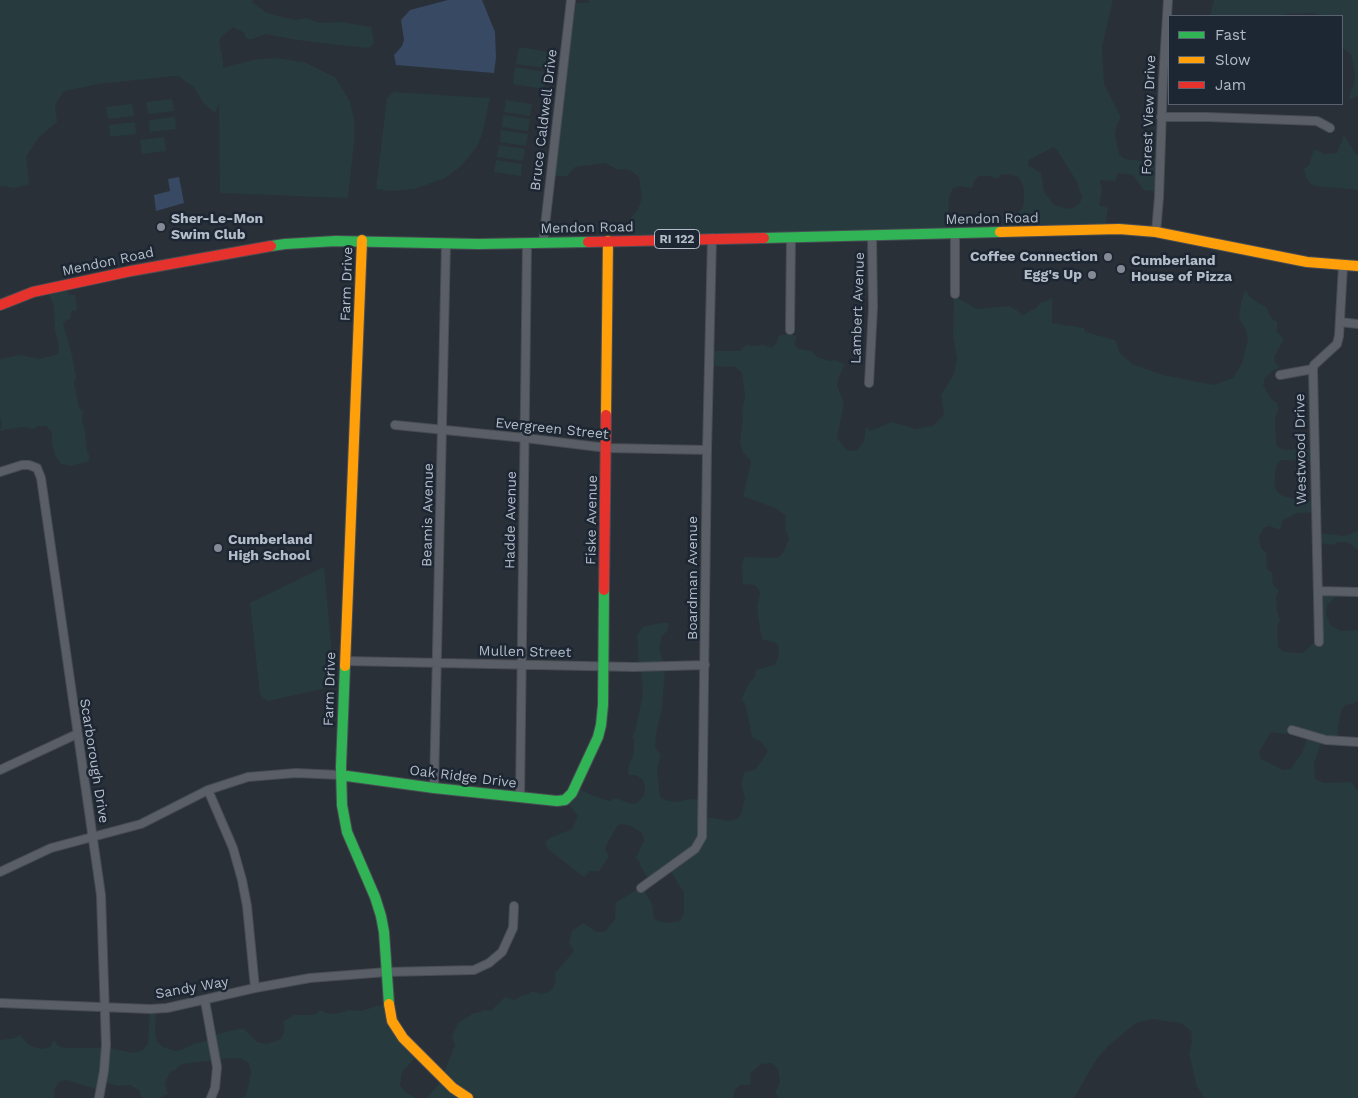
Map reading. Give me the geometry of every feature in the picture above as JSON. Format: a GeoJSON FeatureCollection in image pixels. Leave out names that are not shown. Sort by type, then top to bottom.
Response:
{"type":"FeatureCollection","features":[{"type":"Feature","properties":{"kind":"street","name":"Bruce Caldwell Drive"},"geometry":{"type":"LineString","coordinates":[[543,243],[571,0]]}},
{"type":"Feature","properties":{"kind":"street","name":"Forest View Drive"},"geometry":{"type":"LineString","coordinates":[[1156,232],[1168,0]]}},
{"type":"Feature","properties":{"kind":"street"},"geometry":{"type":"LineString","coordinates":[[1161,116],[1206,116],[1317,122],[1330,128]]}},
{"type":"Feature","properties":{"kind":"street","name":"Mendon Road"},"geometry":{"type":"LineString","coordinates":[[0,304],[33,292],[199,258],[285,244],[362,240],[446,243],[543,243],[1118,229],[1156,232],[1254,253],[1307,262],[1358,266]]}},
{"type":"Feature","properties":{"kind":"street"},"geometry":{"type":"LineString","coordinates":[[955,233],[955,294]]}},
{"type":"Feature","properties":{"kind":"street","name":"Lambert Avenue"},"geometry":{"type":"LineString","coordinates":[[869,383],[873,307],[872,235]]}},
{"type":"Feature","properties":{"kind":"street"},"geometry":{"type":"LineString","coordinates":[[790,330],[791,237]]}},
{"type":"Feature","properties":{"kind":"street","name":"Boardman Avenue"},"geometry":{"type":"LineString","coordinates":[[640,888],[695,849],[702,837],[712,238]]}},
{"type":"Feature","properties":{"kind":"street","name":"Farm Drive"},"geometry":{"type":"LineString","coordinates":[[362,240],[345,661],[343,810],[348,832],[381,916],[384,932],[390,1016],[398,1033],[453,1088],[468,1098]]}},
{"type":"Feature","properties":{"kind":"street","name":"Fiske Avenue"},"geometry":{"type":"LineString","coordinates":[[572,792],[593,749],[601,725],[603,705],[608,242]]}},
{"type":"Feature","properties":{"kind":"street","name":"Beamis Avenue"},"geometry":{"type":"LineString","coordinates":[[434,788],[446,243]]}},
{"type":"Feature","properties":{"kind":"street","name":"Hadde Avenue"},"geometry":{"type":"LineString","coordinates":[[520,797],[527,243]]}},
{"type":"Feature","properties":{"kind":"street"},"geometry":{"type":"LineString","coordinates":[[1280,375],[1312,369],[1337,344],[1343,266]]}},
{"type":"Feature","properties":{"kind":"street"},"geometry":{"type":"LineString","coordinates":[[1340,322],[1358,324]]}},
{"type":"Feature","properties":{"kind":"street","name":"Westwood Drive"},"geometry":{"type":"LineString","coordinates":[[1312,369],[1319,642]]}},
{"type":"Feature","properties":{"kind":"street","name":"Evergreen Street"},"geometry":{"type":"LineString","coordinates":[[396,425],[607,448],[707,450]]}},
{"type":"Feature","properties":{"kind":"street","name":"Scarborough Drive"},"geometry":{"type":"LineString","coordinates":[[0,472],[22,465],[29,465],[37,468],[41,478],[101,895],[106,1045],[99,1098]]}},
{"type":"Feature","properties":{"kind":"street"},"geometry":{"type":"LineString","coordinates":[[1318,592],[1358,592]]}},
{"type":"Feature","properties":{"kind":"street","name":"Mullen Street"},"geometry":{"type":"LineString","coordinates":[[345,661],[634,667],[705,665]]}},
{"type":"Feature","properties":{"kind":"street"},"geometry":{"type":"LineString","coordinates":[[1292,730],[1326,740],[1358,742]]}},
{"type":"Feature","properties":{"kind":"street"},"geometry":{"type":"LineString","coordinates":[[0,770],[77,734]]}},
{"type":"Feature","properties":{"kind":"street"},"geometry":{"type":"LineString","coordinates":[[0,872],[38,852],[141,824],[208,790],[248,777],[296,772],[344,776]]}},
{"type":"Feature","properties":{"kind":"street","name":"Oak Ridge Drive"},"geometry":{"type":"LineString","coordinates":[[344,776],[520,797],[565,800],[572,792]]}},
{"type":"Feature","properties":{"kind":"street"},"geometry":{"type":"LineString","coordinates":[[208,790],[233,848],[242,880],[247,906],[255,988]]}},
{"type":"Feature","properties":{"kind":"street","name":"Sandy Way"},"geometry":{"type":"LineString","coordinates":[[0,1003],[167,1008],[205,1001],[255,988],[310,978],[386,972],[466,972],[482,968],[496,959],[507,944],[513,928],[514,906]]}},
{"type":"Feature","properties":{"kind":"street"},"geometry":{"type":"LineString","coordinates":[[205,1001],[216,1067],[215,1088],[211,1098]]}},
{"type":"Feature","properties":{"kind":"green space"},"geometry":{"type":"Polygon","coordinates":[[[0,0],[253,0],[252,2],[267,13],[295,20],[306,18],[320,23],[341,22],[371,27],[374,42],[371,47],[367,48],[297,40],[265,34],[248,39],[245,37],[245,33],[233,27],[221,37],[219,42],[223,68],[253,60],[274,58],[304,62],[336,78],[350,102],[354,119],[354,143],[348,198],[220,193],[219,104],[215,113],[203,103],[194,87],[178,76],[98,84],[64,91],[55,105],[57,122],[38,138],[26,157],[29,184],[15,188],[0,186],[0,0]]]}},
{"type":"Feature","properties":{"kind":"green space"},"geometry":{"type":"Polygon","coordinates":[[[590,0],[1113,0],[1102,47],[1104,84],[1121,118],[1117,124],[1115,135],[1119,155],[1125,159],[1140,161],[1149,158],[1163,159],[1161,192],[1144,190],[1133,175],[1118,173],[1115,181],[1101,180],[1100,182],[1102,190],[1099,205],[1108,208],[1105,228],[1003,232],[1002,213],[1017,213],[1022,209],[1024,189],[1021,181],[1019,177],[1008,174],[1000,175],[998,179],[989,176],[979,176],[974,181],[972,188],[960,186],[953,188],[949,196],[948,234],[631,240],[630,219],[638,209],[642,198],[639,177],[630,170],[616,169],[605,163],[575,167],[567,176],[552,176],[576,3],[588,3],[590,0]],[[1054,147],[1029,160],[1028,165],[1041,173],[1044,192],[1054,205],[1068,209],[1073,208],[1080,203],[1082,197],[1077,182],[1054,147]]]}},
{"type":"Feature","properties":{"kind":"green space"},"geometry":{"type":"Polygon","coordinates":[[[1214,0],[1358,0],[1358,96],[1348,100],[1354,84],[1355,74],[1351,54],[1343,48],[1343,15],[1311,13],[1210,15],[1214,0]]]}},
{"type":"Feature","properties":{"kind":"green space"},"geometry":{"type":"Polygon","coordinates":[[[519,47],[550,52],[548,68],[516,64],[519,47]]]}},
{"type":"Feature","properties":{"kind":"green space"},"geometry":{"type":"Polygon","coordinates":[[[515,67],[547,72],[544,89],[513,84],[515,67]]]}},
{"type":"Feature","properties":{"kind":"green space"},"geometry":{"type":"Polygon","coordinates":[[[394,92],[490,98],[482,135],[476,148],[461,166],[445,178],[414,189],[392,191],[376,189],[387,98],[394,92]]]}},
{"type":"Feature","properties":{"kind":"green space"},"geometry":{"type":"Polygon","coordinates":[[[172,99],[174,111],[148,114],[146,102],[172,99]]]}},
{"type":"Feature","properties":{"kind":"green space"},"geometry":{"type":"Polygon","coordinates":[[[506,100],[532,104],[530,116],[504,112],[506,100]]]}},
{"type":"Feature","properties":{"kind":"green space"},"geometry":{"type":"Polygon","coordinates":[[[132,104],[134,116],[108,119],[106,107],[132,104]]]}},
{"type":"Feature","properties":{"kind":"green space"},"geometry":{"type":"Polygon","coordinates":[[[503,115],[530,119],[528,131],[502,127],[503,115]]]}},
{"type":"Feature","properties":{"kind":"green space"},"geometry":{"type":"Polygon","coordinates":[[[175,117],[176,129],[150,132],[149,120],[175,117]]]}},
{"type":"Feature","properties":{"kind":"green space"},"geometry":{"type":"Polygon","coordinates":[[[135,122],[136,134],[110,137],[109,125],[135,122]]]}},
{"type":"Feature","properties":{"kind":"green space"},"geometry":{"type":"Polygon","coordinates":[[[501,130],[528,134],[526,146],[500,142],[501,130]]]}},
{"type":"Feature","properties":{"kind":"green space"},"geometry":{"type":"Polygon","coordinates":[[[1344,135],[1358,155],[1358,190],[1315,186],[1310,183],[1304,169],[1309,165],[1314,149],[1324,154],[1337,153],[1344,135]]]}},
{"type":"Feature","properties":{"kind":"green space"},"geometry":{"type":"Polygon","coordinates":[[[164,137],[166,151],[142,154],[140,140],[164,137]]]}},
{"type":"Feature","properties":{"kind":"green space"},"geometry":{"type":"Polygon","coordinates":[[[499,145],[525,149],[523,161],[497,157],[499,145]]]}},
{"type":"Feature","properties":{"kind":"green space"},"geometry":{"type":"Polygon","coordinates":[[[496,160],[522,164],[521,176],[494,172],[496,160]]]}},
{"type":"Feature","properties":{"kind":"green space"},"geometry":{"type":"Polygon","coordinates":[[[66,285],[69,295],[75,295],[77,310],[71,311],[70,319],[66,320],[63,324],[72,355],[76,378],[74,382],[79,408],[83,412],[82,420],[89,455],[89,461],[71,466],[61,464],[56,457],[52,445],[52,432],[46,426],[38,426],[33,429],[24,427],[0,431],[2,424],[0,419],[0,359],[20,355],[40,359],[58,354],[59,346],[55,330],[54,306],[47,290],[66,285]]]}},
{"type":"Feature","properties":{"kind":"green space"},"geometry":{"type":"Polygon","coordinates":[[[1245,290],[1251,298],[1267,308],[1271,318],[1277,322],[1277,332],[1284,339],[1274,357],[1275,362],[1280,368],[1273,370],[1265,378],[1263,385],[1271,399],[1277,403],[1278,411],[1275,418],[1276,445],[1281,449],[1288,450],[1315,450],[1315,461],[1281,460],[1276,466],[1274,483],[1276,490],[1281,495],[1300,501],[1312,501],[1316,512],[1297,513],[1283,520],[1280,530],[1269,526],[1264,528],[1259,537],[1261,548],[1266,553],[1267,569],[1272,573],[1273,585],[1279,590],[1276,596],[1277,612],[1280,620],[1277,627],[1278,647],[1284,652],[1303,653],[1319,638],[1319,594],[1339,593],[1327,605],[1326,615],[1331,626],[1341,631],[1358,630],[1358,701],[1345,705],[1341,711],[1337,742],[1322,740],[1314,764],[1315,779],[1324,783],[1352,782],[1358,790],[1358,1098],[1204,1098],[1196,1084],[1189,1055],[1192,1040],[1191,1031],[1181,1023],[1152,1019],[1136,1023],[1108,1046],[1096,1060],[1074,1098],[779,1098],[775,1093],[780,1083],[778,1069],[772,1063],[761,1064],[751,1073],[750,1085],[740,1085],[735,1090],[733,1098],[427,1098],[441,1081],[455,1045],[452,1037],[458,1023],[482,1010],[491,1011],[505,997],[514,1000],[529,994],[531,991],[542,994],[552,989],[556,981],[555,973],[574,951],[569,943],[572,931],[583,923],[597,932],[605,932],[615,919],[616,902],[642,887],[652,904],[654,919],[665,923],[680,921],[684,913],[684,893],[670,870],[649,881],[640,862],[636,858],[644,840],[642,833],[631,826],[622,824],[617,826],[605,848],[609,857],[599,871],[590,871],[584,877],[548,849],[545,842],[572,829],[578,816],[567,802],[577,788],[609,801],[616,798],[631,804],[637,803],[644,796],[643,780],[636,775],[629,775],[628,769],[634,752],[634,740],[632,737],[643,694],[637,635],[643,627],[668,623],[668,630],[662,636],[659,648],[665,670],[662,708],[655,745],[656,750],[660,754],[657,770],[660,797],[664,800],[676,802],[691,799],[704,800],[707,817],[729,821],[737,819],[741,814],[745,798],[741,783],[745,772],[756,769],[768,751],[761,742],[752,737],[745,703],[741,700],[750,682],[755,677],[756,670],[774,665],[778,659],[779,651],[778,645],[774,642],[763,640],[761,637],[757,606],[760,594],[758,588],[754,585],[743,584],[742,565],[744,557],[777,558],[783,553],[789,539],[785,528],[786,516],[775,508],[743,496],[751,463],[750,459],[743,452],[740,443],[745,395],[742,373],[736,367],[710,366],[712,351],[740,351],[746,345],[764,345],[772,348],[777,342],[778,336],[787,334],[794,335],[797,338],[794,343],[798,349],[812,351],[817,357],[845,364],[837,385],[844,403],[837,438],[848,450],[856,451],[864,442],[866,426],[870,431],[892,422],[916,429],[933,426],[944,415],[941,395],[954,374],[957,359],[953,336],[954,296],[977,309],[1010,306],[1023,315],[1036,308],[1041,302],[1052,298],[1052,323],[1084,328],[1085,332],[1115,340],[1120,353],[1132,364],[1163,375],[1214,385],[1233,378],[1242,363],[1248,339],[1246,329],[1239,319],[1245,290]],[[1292,731],[1286,734],[1271,732],[1259,752],[1261,759],[1283,770],[1291,769],[1303,751],[1308,736],[1292,731]]]}},
{"type":"Feature","properties":{"kind":"green space"},"geometry":{"type":"Polygon","coordinates":[[[1358,531],[1358,550],[1347,542],[1338,542],[1334,545],[1318,543],[1320,533],[1344,536],[1358,531]]]}},
{"type":"Feature","properties":{"kind":"green space"},"geometry":{"type":"Polygon","coordinates":[[[324,567],[335,686],[268,701],[260,695],[250,603],[324,567]]]}},
{"type":"Feature","properties":{"kind":"green space"},"geometry":{"type":"Polygon","coordinates":[[[390,1005],[393,1021],[418,1055],[402,1072],[400,1085],[405,1092],[416,1098],[240,1098],[245,1096],[247,1092],[251,1072],[249,1063],[240,1058],[232,1058],[182,1064],[170,1072],[165,1083],[168,1094],[159,1098],[142,1098],[139,1090],[130,1085],[119,1086],[103,1082],[100,1090],[66,1080],[59,1082],[55,1088],[54,1098],[0,1098],[0,1040],[15,1038],[20,1035],[30,1046],[43,1049],[50,1047],[54,1040],[58,1046],[65,1048],[109,1048],[134,1053],[143,1050],[148,1043],[150,1010],[156,1010],[155,1033],[157,1042],[163,1047],[174,1051],[196,1043],[212,1040],[213,1035],[239,1029],[244,1029],[257,1042],[267,1044],[281,1039],[285,1029],[283,1022],[294,1015],[315,1015],[320,1010],[334,1014],[348,1010],[362,1011],[376,1006],[390,1005]]]}},
{"type":"Feature","properties":{"kind":"water"},"geometry":{"type":"Polygon","coordinates":[[[448,0],[482,0],[495,32],[496,58],[494,73],[396,65],[394,55],[402,46],[404,40],[401,20],[410,10],[448,0]]]}},
{"type":"Feature","properties":{"kind":"water"},"geometry":{"type":"Polygon","coordinates":[[[179,177],[184,203],[156,211],[154,195],[170,191],[168,179],[179,177]]]}},
{"type":"Feature","properties":{"kind":"traffic: fast"},"geometry":{"type":"LineString","coordinates":[[764,238],[1000,232]]}},
{"type":"Feature","properties":{"kind":"traffic: fast"},"geometry":{"type":"LineString","coordinates":[[271,246],[336,241],[478,244],[588,242]]}},
{"type":"Feature","properties":{"kind":"traffic: fast"},"geometry":{"type":"LineString","coordinates":[[347,776],[434,788],[557,801],[565,800],[572,793],[598,737],[601,725],[603,705],[604,590]]}},
{"type":"Feature","properties":{"kind":"traffic: fast"},"geometry":{"type":"LineString","coordinates":[[345,666],[341,767],[342,805],[347,832],[375,897],[381,916],[384,932],[389,1004]]}},
{"type":"Feature","properties":{"kind":"traffic: slow"},"geometry":{"type":"LineString","coordinates":[[1000,232],[1119,229],[1156,232],[1307,262],[1358,266]]}},
{"type":"Feature","properties":{"kind":"traffic: slow"},"geometry":{"type":"LineString","coordinates":[[345,666],[362,240]]}},
{"type":"Feature","properties":{"kind":"traffic: slow"},"geometry":{"type":"LineString","coordinates":[[606,415],[608,241]]}},
{"type":"Feature","properties":{"kind":"traffic: slow"},"geometry":{"type":"LineString","coordinates":[[389,1004],[392,1021],[403,1038],[453,1088],[468,1098]]}},
{"type":"Feature","properties":{"kind":"traffic: jam"},"geometry":{"type":"LineString","coordinates":[[588,242],[764,238]]}},
{"type":"Feature","properties":{"kind":"traffic: jam"},"geometry":{"type":"LineString","coordinates":[[0,305],[33,292],[131,271],[271,246]]}},
{"type":"Feature","properties":{"kind":"traffic: jam"},"geometry":{"type":"LineString","coordinates":[[604,590],[606,415]]}},
{"type":"Feature","properties":{"kind":"place","name":"Sher-Le-Mon Swim Club"},"geometry":{"type":"Point","coordinates":[161,227]}},
{"type":"Feature","properties":{"kind":"place","name":"Coffee Connection"},"geometry":{"type":"Point","coordinates":[1108,257]}},
{"type":"Feature","properties":{"kind":"place","name":"Cumberland House of Pizza"},"geometry":{"type":"Point","coordinates":[1121,269]}},
{"type":"Feature","properties":{"kind":"place","name":"Egg's Up"},"geometry":{"type":"Point","coordinates":[1092,275]}},
{"type":"Feature","properties":{"kind":"place","name":"Cumberland High School"},"geometry":{"type":"Point","coordinates":[218,548]}}]}
